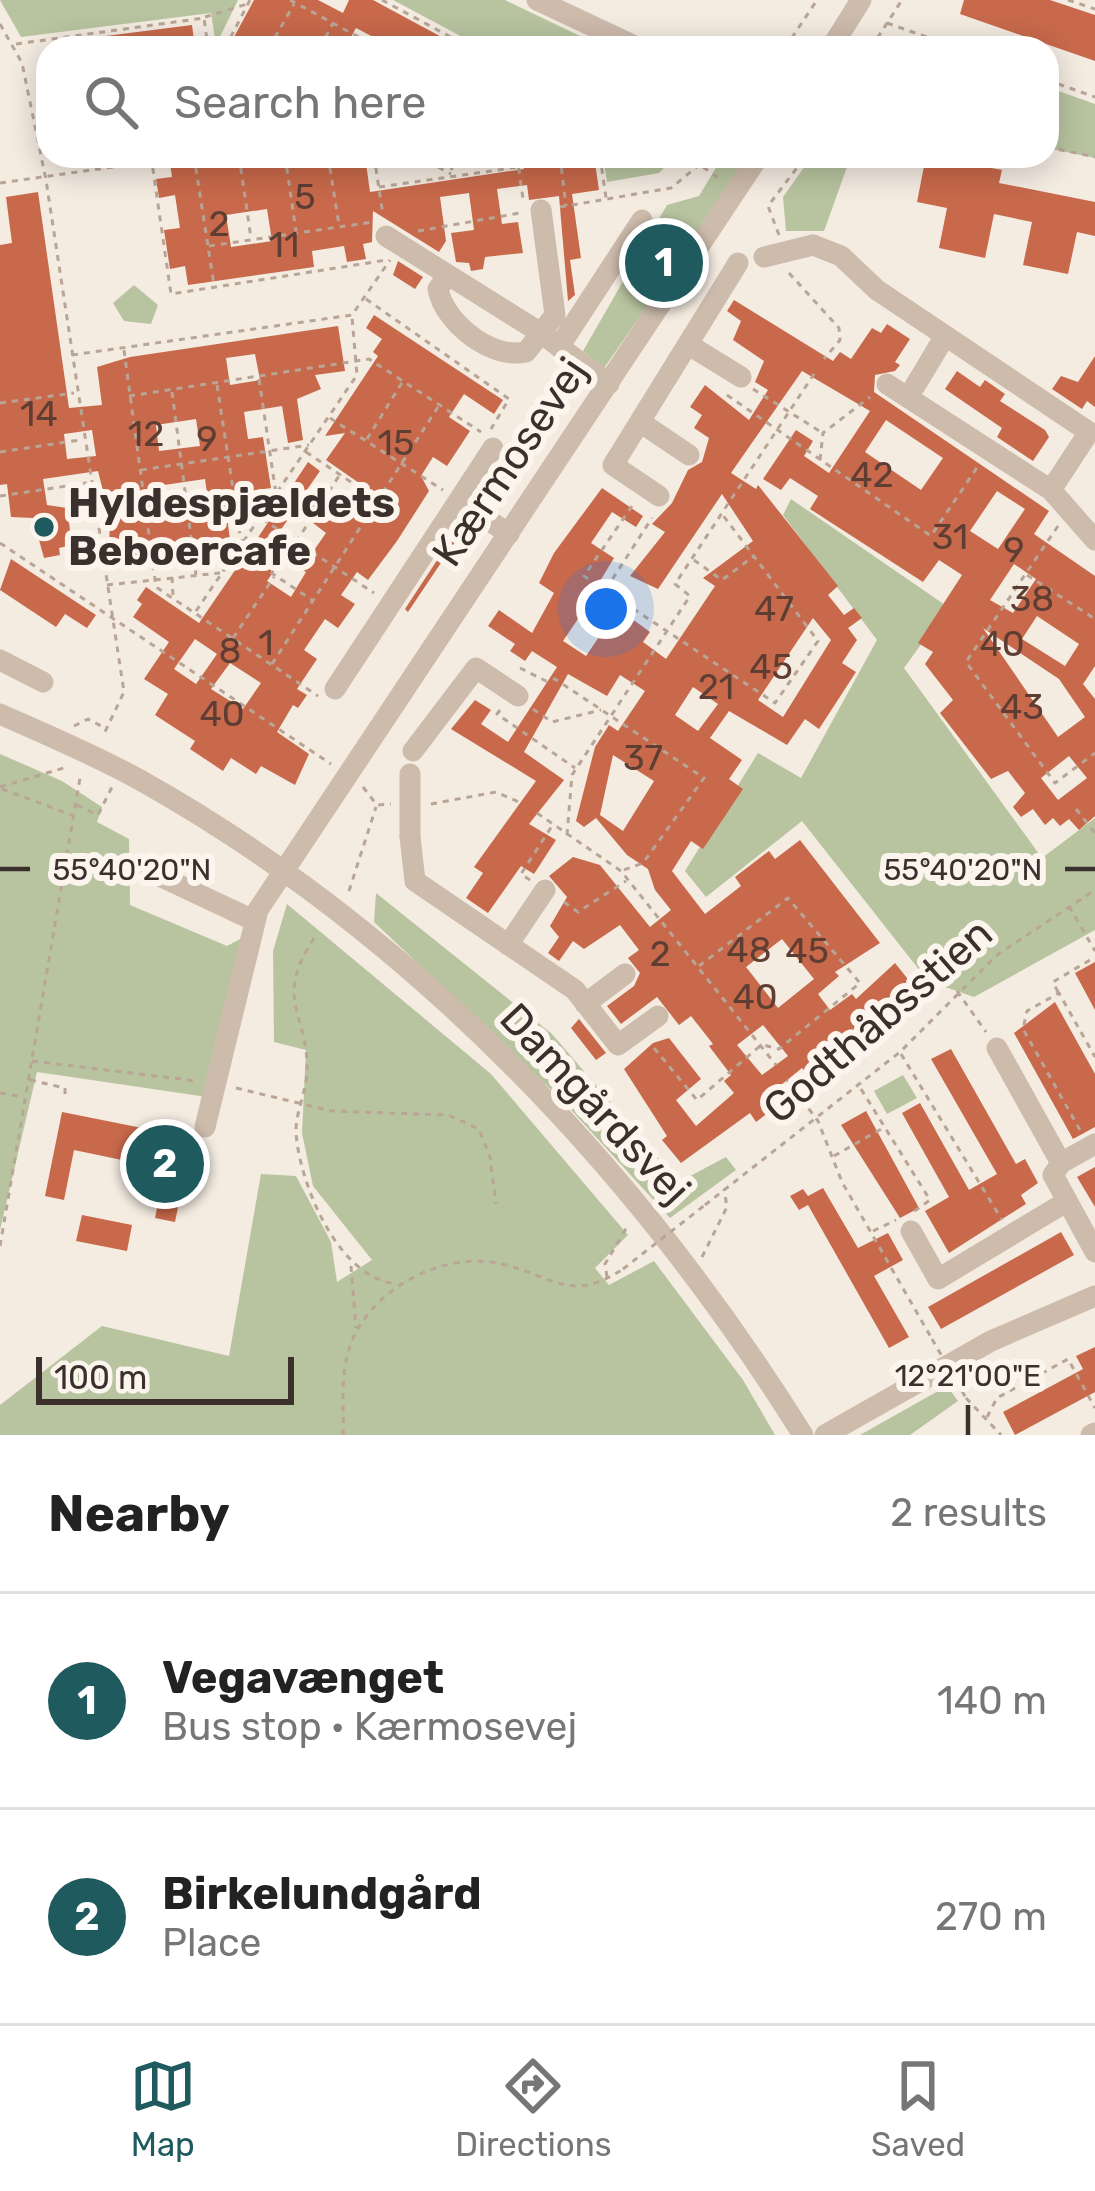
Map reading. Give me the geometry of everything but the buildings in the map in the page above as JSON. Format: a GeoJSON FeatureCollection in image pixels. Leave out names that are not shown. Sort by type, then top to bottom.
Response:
{"type":"FeatureCollection","features":[{"type":"Feature","properties":{"kind":"street"},"geometry":{"type":"LineString","coordinates":[[537,0],[614,36]]}},
{"type":"Feature","properties":{"kind":"street"},"geometry":{"type":"LineString","coordinates":[[838,36],[861,0]]}},
{"type":"Feature","properties":{"kind":"street","name":"Kærmosevej"},"geometry":{"type":"LineString","coordinates":[[282,869],[751,168]]}},
{"type":"Feature","properties":{"kind":"street"},"geometry":{"type":"LineString","coordinates":[[533,211],[555,315],[550,340]]}},
{"type":"Feature","properties":{"kind":"street"},"geometry":{"type":"LineString","coordinates":[[448,275],[438,290],[441,307],[502,353],[526,352],[550,340],[646,226]]}},
{"type":"Feature","properties":{"kind":"street"},"geometry":{"type":"LineString","coordinates":[[385,228],[610,384]]}},
{"type":"Feature","properties":{"kind":"street"},"geometry":{"type":"LineString","coordinates":[[705,240],[738,263]]}},
{"type":"Feature","properties":{"kind":"street"},"geometry":{"type":"LineString","coordinates":[[659,496],[613,465],[738,263],[813,245],[842,256],[877,290],[1089,432],[1051,490]]}},
{"type":"Feature","properties":{"kind":"street"},"geometry":{"type":"LineString","coordinates":[[915,386],[945,336]]}},
{"type":"Feature","properties":{"kind":"street"},"geometry":{"type":"LineString","coordinates":[[689,345],[734,386]]}},
{"type":"Feature","properties":{"kind":"street"},"geometry":{"type":"LineString","coordinates":[[887,384],[1051,490],[1095,540]]}},
{"type":"Feature","properties":{"kind":"street"},"geometry":{"type":"LineString","coordinates":[[640,422],[689,455]]}},
{"type":"Feature","properties":{"kind":"street"},"geometry":{"type":"LineString","coordinates":[[335,689],[493,448]]}},
{"type":"Feature","properties":{"kind":"street"},"geometry":{"type":"LineString","coordinates":[[459,500],[508,534]]}},
{"type":"Feature","properties":{"kind":"street"},"geometry":{"type":"LineString","coordinates":[[0,660],[44,682]]}},
{"type":"Feature","properties":{"kind":"street"},"geometry":{"type":"LineString","coordinates":[[518,695],[476,668],[411,763],[415,881],[574,990],[618,1045],[658,1016]]}},
{"type":"Feature","properties":{"kind":"street","name":"Damgårdsvej"},"geometry":{"type":"LineString","coordinates":[[0,713],[120,770],[282,869],[430,990],[565,1118],[692,1268],[803,1435]]}},
{"type":"Feature","properties":{"kind":"street"},"geometry":{"type":"LineString","coordinates":[[377,728],[411,763]]}},
{"type":"Feature","properties":{"kind":"street"},"geometry":{"type":"LineString","coordinates":[[205,1127],[255,921],[282,869]]}},
{"type":"Feature","properties":{"kind":"street"},"geometry":{"type":"LineString","coordinates":[[149,871],[255,921]]}},
{"type":"Feature","properties":{"kind":"street"},"geometry":{"type":"LineString","coordinates":[[508,945],[545,890]]}},
{"type":"Feature","properties":{"kind":"street"},"geometry":{"type":"LineString","coordinates":[[585,1004],[626,974]]}},
{"type":"Feature","properties":{"kind":"street"},"geometry":{"type":"LineString","coordinates":[[997,1048],[1060,1163]]}},
{"type":"Feature","properties":{"kind":"street"},"geometry":{"type":"LineString","coordinates":[[1092,1146],[1060,1163],[1053,1175],[1095,1252]]}},
{"type":"Feature","properties":{"kind":"street"},"geometry":{"type":"LineString","coordinates":[[911,1231],[938,1279],[1066,1202]]}},
{"type":"Feature","properties":{"kind":"street"},"geometry":{"type":"LineString","coordinates":[[825,1435],[991,1341],[1095,1296]]}},
{"type":"Feature","properties":{"kind":"path"},"geometry":{"type":"LineString","coordinates":[[382,0],[449,36]]}},
{"type":"Feature","properties":{"kind":"path"},"geometry":{"type":"LineString","coordinates":[[793,36],[817,0]]}},
{"type":"Feature","properties":{"kind":"path"},"geometry":{"type":"LineString","coordinates":[[879,36],[902,0]]}},
{"type":"Feature","properties":{"kind":"path"},"geometry":{"type":"LineString","coordinates":[[275,36],[292,1],[354,36]]}},
{"type":"Feature","properties":{"kind":"path"},"geometry":{"type":"LineString","coordinates":[[1072,1],[1095,10]]}},
{"type":"Feature","properties":{"kind":"path"},"geometry":{"type":"LineString","coordinates":[[70,36],[203,18],[249,2]]}},
{"type":"Feature","properties":{"kind":"path"},"geometry":{"type":"LineString","coordinates":[[231,36],[249,2]]}},
{"type":"Feature","properties":{"kind":"path"},"geometry":{"type":"LineString","coordinates":[[203,18],[206,36]]}},
{"type":"Feature","properties":{"kind":"path"},"geometry":{"type":"LineString","coordinates":[[326,36],[333,23]]}},
{"type":"Feature","properties":{"kind":"path"},"geometry":{"type":"LineString","coordinates":[[887,23],[924,36]]}},
{"type":"Feature","properties":{"kind":"path"},"geometry":{"type":"LineString","coordinates":[[0,24],[14,44],[36,138]]}},
{"type":"Feature","properties":{"kind":"path"},"geometry":{"type":"LineString","coordinates":[[14,44],[36,41]]}},
{"type":"Feature","properties":{"kind":"path"},"geometry":{"type":"LineString","coordinates":[[1059,84],[1095,97]]}},
{"type":"Feature","properties":{"kind":"path"},"geometry":{"type":"LineString","coordinates":[[1059,150],[1095,157]]}},
{"type":"Feature","properties":{"kind":"path"},"geometry":{"type":"LineString","coordinates":[[43,168],[124,692],[103,736]]}},
{"type":"Feature","properties":{"kind":"path"},"geometry":{"type":"LineString","coordinates":[[0,183],[110,168]]}},
{"type":"Feature","properties":{"kind":"path"},"geometry":{"type":"LineString","coordinates":[[70,355],[352,315],[390,260],[171,294],[152,168]]}},
{"type":"Feature","properties":{"kind":"path"},"geometry":{"type":"LineString","coordinates":[[194,168],[214,286]]}},
{"type":"Feature","properties":{"kind":"path"},"geometry":{"type":"LineString","coordinates":[[241,168],[251,240]]}},
{"type":"Feature","properties":{"kind":"path"},"geometry":{"type":"LineString","coordinates":[[287,168],[296,233]]}},
{"type":"Feature","properties":{"kind":"path"},"geometry":{"type":"LineString","coordinates":[[330,168],[339,226]]}},
{"type":"Feature","properties":{"kind":"path"},"geometry":{"type":"LineString","coordinates":[[208,246],[339,226],[385,228],[376,168]]}},
{"type":"Feature","properties":{"kind":"path"},"geometry":{"type":"LineString","coordinates":[[440,168],[451,174]]}},
{"type":"Feature","properties":{"kind":"path"},"geometry":{"type":"LineString","coordinates":[[451,174],[453,168]]}},
{"type":"Feature","properties":{"kind":"path"},"geometry":{"type":"LineString","coordinates":[[379,187],[509,168]]}},
{"type":"Feature","properties":{"kind":"path"},"geometry":{"type":"LineString","coordinates":[[519,168],[533,211]]}},
{"type":"Feature","properties":{"kind":"path"},"geometry":{"type":"LineString","coordinates":[[561,168],[566,206]]}},
{"type":"Feature","properties":{"kind":"path"},"geometry":{"type":"LineString","coordinates":[[602,168],[606,199]]}},
{"type":"Feature","properties":{"kind":"path"},"geometry":{"type":"LineString","coordinates":[[671,188],[699,168]]}},
{"type":"Feature","properties":{"kind":"path"},"geometry":{"type":"LineString","coordinates":[[705,168],[719,179]]}},
{"type":"Feature","properties":{"kind":"path"},"geometry":{"type":"LineString","coordinates":[[752,197],[768,206]]}},
{"type":"Feature","properties":{"kind":"path"},"geometry":{"type":"LineString","coordinates":[[646,226],[676,248]]}},
{"type":"Feature","properties":{"kind":"path"},"geometry":{"type":"LineString","coordinates":[[129,396],[369,359],[487,436],[509,399],[366,299]]}},
{"type":"Feature","properties":{"kind":"path"},"geometry":{"type":"LineString","coordinates":[[195,612],[357,375],[352,315]]}},
{"type":"Feature","properties":{"kind":"path"},"geometry":{"type":"LineString","coordinates":[[124,348],[156,586],[319,697],[335,689]]}},
{"type":"Feature","properties":{"kind":"path"},"geometry":{"type":"LineString","coordinates":[[567,835],[576,769],[691,596],[675,584],[792,414],[814,374]]}},
{"type":"Feature","properties":{"kind":"path"},"geometry":{"type":"LineString","coordinates":[[259,377],[276,495]]}},
{"type":"Feature","properties":{"kind":"path"},"geometry":{"type":"LineString","coordinates":[[366,440],[403,381]]}},
{"type":"Feature","properties":{"kind":"path"},"geometry":{"type":"LineString","coordinates":[[216,383],[243,554],[313,601]]}},
{"type":"Feature","properties":{"kind":"path"},"geometry":{"type":"LineString","coordinates":[[820,462],[823,433],[887,384]]}},
{"type":"Feature","properties":{"kind":"path"},"geometry":{"type":"LineString","coordinates":[[734,386],[823,433]]}},
{"type":"Feature","properties":{"kind":"path"},"geometry":{"type":"LineString","coordinates":[[734,386],[777,434],[931,536],[988,452]]}},
{"type":"Feature","properties":{"kind":"path"},"geometry":{"type":"LineString","coordinates":[[172,390],[196,574]]}},
{"type":"Feature","properties":{"kind":"path"},"geometry":{"type":"LineString","coordinates":[[0,403],[76,393]]}},
{"type":"Feature","properties":{"kind":"path"},"geometry":{"type":"LineString","coordinates":[[272,664],[440,406]]}},
{"type":"Feature","properties":{"kind":"path"},"geometry":{"type":"LineString","coordinates":[[328,417],[459,500]]}},
{"type":"Feature","properties":{"kind":"path"},"geometry":{"type":"LineString","coordinates":[[0,452],[82,440]]}},
{"type":"Feature","properties":{"kind":"path"},"geometry":{"type":"LineString","coordinates":[[139,470],[307,448],[378,500]]}},
{"type":"Feature","properties":{"kind":"path"},"geometry":{"type":"LineString","coordinates":[[296,542],[340,475]]}},
{"type":"Feature","properties":{"kind":"path"},"geometry":{"type":"LineString","coordinates":[[0,496],[89,482]]}},
{"type":"Feature","properties":{"kind":"path"},"geometry":{"type":"LineString","coordinates":[[632,506],[584,576],[776,703],[818,641],[722,514]]}},
{"type":"Feature","properties":{"kind":"path"},"geometry":{"type":"LineString","coordinates":[[1064,794],[966,662],[1070,509]]}},
{"type":"Feature","properties":{"kind":"path"},"geometry":{"type":"LineString","coordinates":[[260,518],[391,602]]}},
{"type":"Feature","properties":{"kind":"path"},"geometry":{"type":"LineString","coordinates":[[605,590],[652,518]]}},
{"type":"Feature","properties":{"kind":"path"},"geometry":{"type":"LineString","coordinates":[[0,543],[331,764]]}},
{"type":"Feature","properties":{"kind":"path"},"geometry":{"type":"LineString","coordinates":[[692,559],[722,580],[754,556]]}},
{"type":"Feature","properties":{"kind":"path"},"geometry":{"type":"LineString","coordinates":[[106,585],[222,573]]}},
{"type":"Feature","properties":{"kind":"path"},"geometry":{"type":"LineString","coordinates":[[1026,574],[1095,619]]}},
{"type":"Feature","properties":{"kind":"path"},"geometry":{"type":"LineString","coordinates":[[233,638],[275,575]]}},
{"type":"Feature","properties":{"kind":"path"},"geometry":{"type":"LineString","coordinates":[[172,577],[173,598]]}},
{"type":"Feature","properties":{"kind":"path"},"geometry":{"type":"LineString","coordinates":[[520,668],[546,681],[555,679],[704,778],[643,863],[621,871]]}},
{"type":"Feature","properties":{"kind":"path"},"geometry":{"type":"LineString","coordinates":[[518,695],[552,722],[602,710]]}},
{"type":"Feature","properties":{"kind":"path"},"geometry":{"type":"LineString","coordinates":[[500,710],[497,714],[576,769]]}},
{"type":"Feature","properties":{"kind":"path"},"geometry":{"type":"LineString","coordinates":[[74,726],[88,719],[106,729]]}},
{"type":"Feature","properties":{"kind":"path"},"geometry":{"type":"LineString","coordinates":[[1055,783],[1095,753]]}},
{"type":"Feature","properties":{"kind":"path"},"geometry":{"type":"LineString","coordinates":[[0,788],[71,766],[92,776]]}},
{"type":"Feature","properties":{"kind":"path"},"geometry":{"type":"LineString","coordinates":[[76,804],[98,815],[120,770]]}},
{"type":"Feature","properties":{"kind":"path"},"geometry":{"type":"LineString","coordinates":[[0,1246],[80,778]]}},
{"type":"Feature","properties":{"kind":"path"},"geometry":{"type":"LineString","coordinates":[[363,787],[377,805]]}},
{"type":"Feature","properties":{"kind":"path"},"geometry":{"type":"LineString","coordinates":[[0,788],[74,816]]}},
{"type":"Feature","properties":{"kind":"path"},"geometry":{"type":"LineString","coordinates":[[422,803],[496,792],[521,803]]}},
{"type":"Feature","properties":{"kind":"path"},"geometry":{"type":"LineString","coordinates":[[377,805],[399,804]]}},
{"type":"Feature","properties":{"kind":"path"},"geometry":{"type":"LineString","coordinates":[[350,891],[377,805]]}},
{"type":"Feature","properties":{"kind":"path"},"geometry":{"type":"LineString","coordinates":[[1076,809],[1095,833]]}},
{"type":"Feature","properties":{"kind":"path"},"geometry":{"type":"LineString","coordinates":[[537,813],[621,871],[776,1065]]}},
{"type":"Feature","properties":{"kind":"path","name":"Godthåbsstien"},"geometry":{"type":"LineString","coordinates":[[608,1279],[724,1187],[818,1121],[900,1052],[997,955],[1095,890]]}},
{"type":"Feature","properties":{"kind":"path"},"geometry":{"type":"LineString","coordinates":[[699,966],[788,898],[860,983],[778,1049],[761,1045]]}},
{"type":"Feature","properties":{"kind":"path"},"geometry":{"type":"LineString","coordinates":[[1069,904],[1094,949],[1053,982],[1095,1057]]}},
{"type":"Feature","properties":{"kind":"path"},"geometry":{"type":"LineString","coordinates":[[314,938],[294,969],[294,1011],[308,1067],[296,1131],[310,1191],[351,1262],[379,1283],[399,1285],[462,1262],[499,1263],[554,1286],[574,1288],[608,1279],[605,1264],[629,1222]]}},
{"type":"Feature","properties":{"kind":"path"},"geometry":{"type":"LineString","coordinates":[[957,991],[997,1048]]}},
{"type":"Feature","properties":{"kind":"path"},"geometry":{"type":"LineString","coordinates":[[1059,993],[1027,1011],[1023,1029],[1092,1146]]}},
{"type":"Feature","properties":{"kind":"path"},"geometry":{"type":"LineString","coordinates":[[654,1048],[697,1100],[761,1045]]}},
{"type":"Feature","properties":{"kind":"path"},"geometry":{"type":"LineString","coordinates":[[900,1052],[1012,1238]]}},
{"type":"Feature","properties":{"kind":"path"},"geometry":{"type":"LineString","coordinates":[[32,1061],[215,1084],[332,1111],[448,1115],[479,1130],[490,1157],[496,1204]]}},
{"type":"Feature","properties":{"kind":"path"},"geometry":{"type":"LineString","coordinates":[[28,1080],[65,1088],[64,1100]]}},
{"type":"Feature","properties":{"kind":"path"},"geometry":{"type":"LineString","coordinates":[[787,1080],[818,1121],[871,1232],[965,1398],[1001,1435]]}},
{"type":"Feature","properties":{"kind":"path"},"geometry":{"type":"LineString","coordinates":[[860,1086],[930,1200],[871,1232]]}},
{"type":"Feature","properties":{"kind":"path"},"geometry":{"type":"LineString","coordinates":[[0,1093],[26,1097]]}},
{"type":"Feature","properties":{"kind":"path"},"geometry":{"type":"LineString","coordinates":[[832,1156],[884,1128]]}},
{"type":"Feature","properties":{"kind":"path"},"geometry":{"type":"LineString","coordinates":[[707,1251],[727,1207],[724,1187]]}},
{"type":"Feature","properties":{"kind":"path"},"geometry":{"type":"LineString","coordinates":[[351,1262],[357,1330]]}},
{"type":"Feature","properties":{"kind":"path"},"geometry":{"type":"LineString","coordinates":[[343,1435],[346,1361],[357,1330],[399,1285]]}},
{"type":"Feature","properties":{"kind":"path"},"geometry":{"type":"LineString","coordinates":[[987,1418],[997,1398],[1068,1359],[1095,1408]]}},
{"type":"Feature","properties":{"kind":"green space"},"geometry":{"type":"Polygon","coordinates":[[[0,0],[238,0],[220,36],[215,36],[211,13],[21,37],[0,0]]]}},
{"type":"Feature","properties":{"kind":"green space"},"geometry":{"type":"Polygon","coordinates":[[[393,0],[505,0],[580,36],[460,36],[393,0]]]}},
{"type":"Feature","properties":{"kind":"green space"},"geometry":{"type":"Polygon","coordinates":[[[1059,91],[1095,104],[1095,158],[1059,150],[1059,91]]]}},
{"type":"Feature","properties":{"kind":"green space"},"geometry":{"type":"Polygon","coordinates":[[[605,168],[664,168],[659,173],[607,182],[605,168]]]}},
{"type":"Feature","properties":{"kind":"green space"},"geometry":{"type":"Polygon","coordinates":[[[716,168],[744,168],[604,368],[583,351],[667,205],[699,196],[716,168]]]}},
{"type":"Feature","properties":{"kind":"green space"},"geometry":{"type":"Polygon","coordinates":[[[804,168],[847,168],[824,231],[786,231],[783,197],[804,168]]]}},
{"type":"Feature","properties":{"kind":"green space"},"geometry":{"type":"Polygon","coordinates":[[[134,285],[158,305],[151,324],[124,321],[113,303],[134,285]]]}},
{"type":"Feature","properties":{"kind":"green space"},"geometry":{"type":"Polygon","coordinates":[[[791,499],[948,607],[904,668],[1042,858],[1095,818],[1095,930],[974,997],[928,981],[802,821],[706,897],[685,871],[758,753],[801,778],[877,640],[783,515],[791,499]]]}},
{"type":"Feature","properties":{"kind":"green space"},"geometry":{"type":"Polygon","coordinates":[[[0,754],[62,781],[102,807],[97,822],[129,839],[130,905],[227,946],[244,937],[207,1097],[37,1072],[0,1230],[0,754]]]}},
{"type":"Feature","properties":{"kind":"green space"},"geometry":{"type":"Polygon","coordinates":[[[376,893],[552,1034],[679,1182],[726,1157],[736,1170],[670,1218],[562,1100],[374,922],[376,893]]]}},
{"type":"Feature","properties":{"kind":"green space"},"geometry":{"type":"Polygon","coordinates":[[[287,904],[491,1074],[628,1235],[595,1268],[609,1285],[654,1261],[743,1380],[775,1435],[0,1435],[0,1405],[102,1326],[229,1356],[261,1174],[296,1176],[331,1242],[337,1282],[372,1260],[313,1186],[302,1133],[306,1050],[274,1042],[273,951],[287,904]]]}},
{"type":"Feature","properties":{"kind":"green space"},"geometry":{"type":"Polygon","coordinates":[[[903,1075],[917,1098],[887,1114],[874,1091],[903,1075]]]}},
{"type":"Feature","properties":{"kind":"green space"},"geometry":{"type":"Polygon","coordinates":[[[947,1386],[958,1401],[910,1435],[860,1435],[947,1386]]]}},
{"type":"Feature","properties":{"kind":"place","name":"Vegavænget"},"geometry":{"type":"Point","coordinates":[664,263]}},
{"type":"Feature","properties":{"kind":"place","name":"Hyldespjældets Beboercafe"},"geometry":{"type":"Point","coordinates":[44,527]}},
{"type":"Feature","properties":{"kind":"place","name":"Birkelundgård"},"geometry":{"type":"Point","coordinates":[165,1164]}}]}
